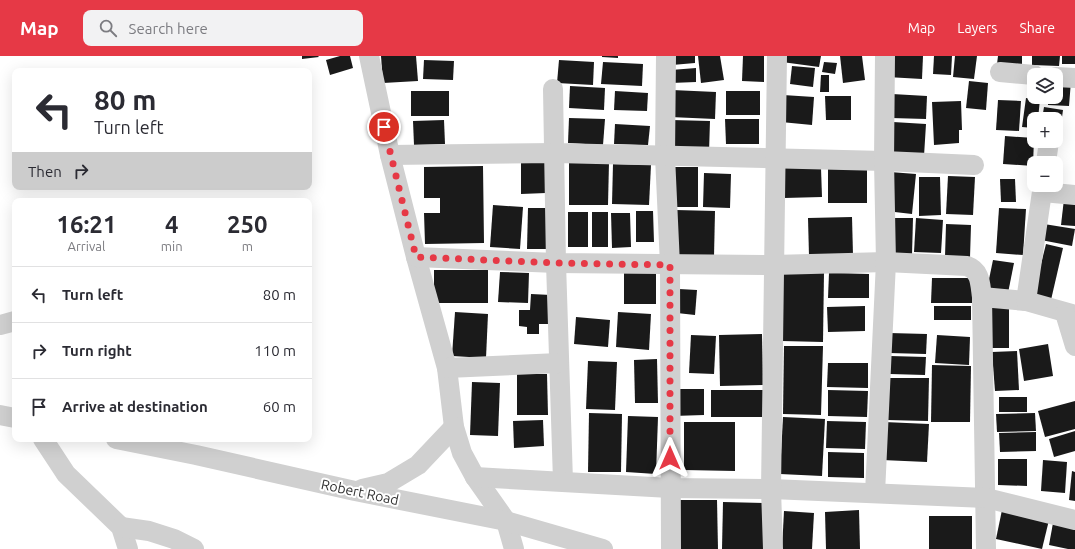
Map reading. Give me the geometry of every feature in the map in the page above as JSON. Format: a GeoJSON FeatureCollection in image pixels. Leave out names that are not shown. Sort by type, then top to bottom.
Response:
{"type":"FeatureCollection","features":[{"type":"Feature","properties":{"kind":"street"},"geometry":{"type":"LineString","coordinates":[[369,56],[390,156],[447,368],[454,427],[462,453],[475,477],[506,521],[514,549]]}},
{"type":"Feature","properties":{"kind":"street"},"geometry":{"type":"LineString","coordinates":[[666,56],[665,156],[670,265],[671,549]]}},
{"type":"Feature","properties":{"kind":"street"},"geometry":{"type":"LineString","coordinates":[[773,549],[771,489],[777,56]]}},
{"type":"Feature","properties":{"kind":"street"},"geometry":{"type":"LineString","coordinates":[[875,493],[886,262],[884,161],[886,56]]}},
{"type":"Feature","properties":{"kind":"street"},"geometry":{"type":"LineString","coordinates":[[1000,72],[1027,74]]}},
{"type":"Feature","properties":{"kind":"street"},"geometry":{"type":"LineString","coordinates":[[1063,77],[1075,78]]}},
{"type":"Feature","properties":{"kind":"street"},"geometry":{"type":"LineString","coordinates":[[554,89],[556,263],[563,481]]}},
{"type":"Feature","properties":{"kind":"street"},"geometry":{"type":"LineString","coordinates":[[390,156],[555,153],[884,161],[974,165]]}},
{"type":"Feature","properties":{"kind":"street"},"geometry":{"type":"LineString","coordinates":[[1026,301],[1043,192]]}},
{"type":"Feature","properties":{"kind":"street"},"geometry":{"type":"LineString","coordinates":[[1059,192],[1075,195]]}},
{"type":"Feature","properties":{"kind":"street"},"geometry":{"type":"LineString","coordinates":[[416,257],[556,263],[670,265],[773,265],[886,262],[967,266],[971,268],[978,274],[982,297],[986,549]]}},
{"type":"Feature","properties":{"kind":"street"},"geometry":{"type":"LineString","coordinates":[[982,297],[1026,301],[1070,314],[1075,346]]}},
{"type":"Feature","properties":{"kind":"street"},"geometry":{"type":"LineString","coordinates":[[0,325],[12,322]]}},
{"type":"Feature","properties":{"kind":"street"},"geometry":{"type":"LineString","coordinates":[[447,368],[560,363]]}},
{"type":"Feature","properties":{"kind":"street"},"geometry":{"type":"LineString","coordinates":[[0,415],[12,417]]}},
{"type":"Feature","properties":{"kind":"street"},"geometry":{"type":"LineString","coordinates":[[355,491],[388,484],[418,465],[454,427]]}},
{"type":"Feature","properties":{"kind":"street"},"geometry":{"type":"LineString","coordinates":[[46,442],[66,474],[121,527],[128,549]]}},
{"type":"Feature","properties":{"kind":"street","name":"Robert Road"},"geometry":{"type":"LineString","coordinates":[[131,442],[355,491],[506,521],[603,549]]}},
{"type":"Feature","properties":{"kind":"street"},"geometry":{"type":"LineString","coordinates":[[475,477],[670,488],[771,489],[986,498],[1075,520]]}},
{"type":"Feature","properties":{"kind":"street"},"geometry":{"type":"LineString","coordinates":[[121,527],[149,531],[174,539],[194,549]]}},
{"type":"Feature","properties":{"kind":"building"},"geometry":{"type":"Polygon","coordinates":[[[302,56],[318,56],[319,57],[302,59],[302,56]]]}},
{"type":"Feature","properties":{"kind":"building"},"geometry":{"type":"Polygon","coordinates":[[[340,56],[350,56],[353,68],[330,75],[326,60],[340,56]]]}},
{"type":"Feature","properties":{"kind":"building"},"geometry":{"type":"Polygon","coordinates":[[[381,56],[416,56],[418,81],[383,83],[381,56]]]}},
{"type":"Feature","properties":{"kind":"building"},"geometry":{"type":"Polygon","coordinates":[[[618,56],[618,58],[602,57],[618,56]]]}},
{"type":"Feature","properties":{"kind":"building"},"geometry":{"type":"Polygon","coordinates":[[[671,56],[695,56],[695,63],[672,65],[671,56]]]}},
{"type":"Feature","properties":{"kind":"building"},"geometry":{"type":"Polygon","coordinates":[[[698,56],[720,56],[724,80],[701,83],[698,56]]]}},
{"type":"Feature","properties":{"kind":"building"},"geometry":{"type":"Polygon","coordinates":[[[743,56],[764,56],[764,82],[742,81],[743,56]]]}},
{"type":"Feature","properties":{"kind":"building"},"geometry":{"type":"Polygon","coordinates":[[[783,56],[821,56],[819,67],[782,62],[783,56]]]}},
{"type":"Feature","properties":{"kind":"building"},"geometry":{"type":"Polygon","coordinates":[[[840,56],[862,56],[865,80],[843,83],[840,56]]]}},
{"type":"Feature","properties":{"kind":"building"},"geometry":{"type":"Polygon","coordinates":[[[888,56],[923,56],[922,79],[887,77],[888,56]]]}},
{"type":"Feature","properties":{"kind":"building"},"geometry":{"type":"Polygon","coordinates":[[[934,56],[952,56],[951,75],[933,74],[934,56]]]}},
{"type":"Feature","properties":{"kind":"building"},"geometry":{"type":"Polygon","coordinates":[[[955,56],[977,56],[974,79],[953,77],[955,56]]]}},
{"type":"Feature","properties":{"kind":"building"},"geometry":{"type":"Polygon","coordinates":[[[998,56],[1022,56],[1022,66],[997,64],[998,56]]]}},
{"type":"Feature","properties":{"kind":"building"},"geometry":{"type":"Polygon","coordinates":[[[1032,56],[1060,56],[1059,66],[1032,65],[1032,56]]]}},
{"type":"Feature","properties":{"kind":"building"},"geometry":{"type":"Polygon","coordinates":[[[1062,56],[1075,56],[1075,64],[1062,64],[1062,56]]]}},
{"type":"Feature","properties":{"kind":"building"},"geometry":{"type":"Polygon","coordinates":[[[424,60],[454,61],[453,80],[423,79],[424,60]]]}},
{"type":"Feature","properties":{"kind":"building"},"geometry":{"type":"Polygon","coordinates":[[[559,60],[594,62],[593,85],[557,83],[559,60]]]}},
{"type":"Feature","properties":{"kind":"building"},"geometry":{"type":"Polygon","coordinates":[[[603,62],[643,64],[642,86],[601,84],[603,62]]]}},
{"type":"Feature","properties":{"kind":"building"},"geometry":{"type":"Polygon","coordinates":[[[824,62],[837,63],[835,74],[822,72],[824,62]]]}},
{"type":"Feature","properties":{"kind":"building"},"geometry":{"type":"Polygon","coordinates":[[[792,66],[815,68],[813,87],[790,84],[792,66]]]}},
{"type":"Feature","properties":{"kind":"building"},"geometry":{"type":"Polygon","coordinates":[[[696,68],[696,82],[671,83],[671,70],[696,68]]]}},
{"type":"Feature","properties":{"kind":"building"},"geometry":{"type":"Polygon","coordinates":[[[821,75],[829,75],[829,92],[820,92],[821,75]]]}},
{"type":"Feature","properties":{"kind":"building"},"geometry":{"type":"Polygon","coordinates":[[[1063,80],[1071,81],[1069,106],[1048,105],[1063,104],[1063,80]]]}},
{"type":"Feature","properties":{"kind":"building"},"geometry":{"type":"Polygon","coordinates":[[[969,81],[988,83],[986,110],[966,108],[969,81]]]}},
{"type":"Feature","properties":{"kind":"building"},"geometry":{"type":"Polygon","coordinates":[[[570,86],[605,88],[604,110],[569,108],[570,86]]]}},
{"type":"Feature","properties":{"kind":"building"},"geometry":{"type":"Polygon","coordinates":[[[672,90],[716,92],[715,119],[670,117],[672,90]]]}},
{"type":"Feature","properties":{"kind":"building"},"geometry":{"type":"Polygon","coordinates":[[[411,91],[449,91],[449,116],[411,116],[411,91]]]}},
{"type":"Feature","properties":{"kind":"building"},"geometry":{"type":"Polygon","coordinates":[[[615,91],[648,93],[647,111],[614,110],[615,91]]]}},
{"type":"Feature","properties":{"kind":"building"},"geometry":{"type":"Polygon","coordinates":[[[726,91],[760,91],[760,115],[726,115],[726,91]]]}},
{"type":"Feature","properties":{"kind":"building"},"geometry":{"type":"Polygon","coordinates":[[[892,94],[927,96],[926,119],[891,118],[892,94]]]}},
{"type":"Feature","properties":{"kind":"building"},"geometry":{"type":"Polygon","coordinates":[[[783,95],[814,97],[812,125],[781,122],[783,95]]]}},
{"type":"Feature","properties":{"kind":"building"},"geometry":{"type":"Polygon","coordinates":[[[825,96],[851,96],[851,120],[826,120],[825,96]]]}},
{"type":"Feature","properties":{"kind":"building"},"geometry":{"type":"Polygon","coordinates":[[[1027,98],[1027,104],[1040,104],[1039,112],[1027,112],[1027,127],[1022,127],[1027,98]]]}},
{"type":"Feature","properties":{"kind":"building"},"geometry":{"type":"Polygon","coordinates":[[[998,100],[1021,101],[1019,131],[996,130],[998,100]]]}},
{"type":"Feature","properties":{"kind":"building"},"geometry":{"type":"Polygon","coordinates":[[[961,101],[962,130],[959,130],[959,143],[934,145],[932,102],[961,101]]]}},
{"type":"Feature","properties":{"kind":"building"},"geometry":{"type":"Polygon","coordinates":[[[1044,107],[1063,110],[1063,112],[1043,112],[1044,107]]]}},
{"type":"Feature","properties":{"kind":"building"},"geometry":{"type":"Polygon","coordinates":[[[569,118],[605,119],[603,145],[568,143],[569,118]]]}},
{"type":"Feature","properties":{"kind":"building"},"geometry":{"type":"Polygon","coordinates":[[[725,119],[759,119],[759,144],[726,144],[725,119]]]}},
{"type":"Feature","properties":{"kind":"building"},"geometry":{"type":"Polygon","coordinates":[[[444,120],[445,144],[414,145],[413,121],[444,120]]]}},
{"type":"Feature","properties":{"kind":"building"},"geometry":{"type":"Polygon","coordinates":[[[671,120],[710,121],[709,152],[670,150],[671,120]]]}},
{"type":"Feature","properties":{"kind":"building"},"geometry":{"type":"Polygon","coordinates":[[[893,122],[926,124],[924,156],[891,155],[893,122]]]}},
{"type":"Feature","properties":{"kind":"building"},"geometry":{"type":"Polygon","coordinates":[[[615,124],[650,126],[648,145],[614,144],[615,124]]]}},
{"type":"Feature","properties":{"kind":"building"},"geometry":{"type":"Polygon","coordinates":[[[1005,136],[1027,138],[1027,148],[1034,148],[1033,156],[1027,156],[1027,166],[1003,164],[1005,136]]]}},
{"type":"Feature","properties":{"kind":"building"},"geometry":{"type":"Polygon","coordinates":[[[545,162],[546,193],[521,194],[521,163],[545,162]]]}},
{"type":"Feature","properties":{"kind":"building"},"geometry":{"type":"Polygon","coordinates":[[[569,162],[609,162],[608,205],[569,205],[569,162]]]}},
{"type":"Feature","properties":{"kind":"building"},"geometry":{"type":"Polygon","coordinates":[[[613,164],[651,165],[649,205],[612,204],[613,164]]]}},
{"type":"Feature","properties":{"kind":"building"},"geometry":{"type":"Polygon","coordinates":[[[483,166],[484,243],[425,244],[424,213],[440,213],[440,198],[424,198],[424,167],[483,166]]]}},
{"type":"Feature","properties":{"kind":"building"},"geometry":{"type":"Polygon","coordinates":[[[671,167],[698,167],[698,207],[671,207],[671,167]]]}},
{"type":"Feature","properties":{"kind":"building"},"geometry":{"type":"Polygon","coordinates":[[[784,168],[821,168],[822,197],[784,198],[784,168]]]}},
{"type":"Feature","properties":{"kind":"building"},"geometry":{"type":"Polygon","coordinates":[[[828,168],[867,168],[867,203],[828,203],[828,168]]]}},
{"type":"Feature","properties":{"kind":"building"},"geometry":{"type":"Polygon","coordinates":[[[890,172],[916,174],[912,214],[886,211],[890,172]]]}},
{"type":"Feature","properties":{"kind":"building"},"geometry":{"type":"Polygon","coordinates":[[[704,173],[731,174],[730,208],[703,207],[704,173]]]}},
{"type":"Feature","properties":{"kind":"building"},"geometry":{"type":"Polygon","coordinates":[[[948,176],[975,177],[973,215],[946,214],[948,176]]]}},
{"type":"Feature","properties":{"kind":"building"},"geometry":{"type":"Polygon","coordinates":[[[919,177],[940,177],[941,215],[919,216],[919,177]]]}},
{"type":"Feature","properties":{"kind":"building"},"geometry":{"type":"Polygon","coordinates":[[[1000,179],[1015,179],[1016,202],[1001,202],[1000,179]]]}},
{"type":"Feature","properties":{"kind":"building"},"geometry":{"type":"Polygon","coordinates":[[[1064,199],[1075,200],[1075,226],[1061,225],[1064,199]]]}},
{"type":"Feature","properties":{"kind":"building"},"geometry":{"type":"Polygon","coordinates":[[[493,205],[523,207],[520,249],[490,247],[493,205]]]}},
{"type":"Feature","properties":{"kind":"building"},"geometry":{"type":"Polygon","coordinates":[[[528,208],[547,208],[547,249],[527,249],[528,208]]]}},
{"type":"Feature","properties":{"kind":"building"},"geometry":{"type":"Polygon","coordinates":[[[999,208],[1026,209],[1023,255],[996,253],[999,208]]]}},
{"type":"Feature","properties":{"kind":"building"},"geometry":{"type":"Polygon","coordinates":[[[676,210],[715,211],[714,257],[675,255],[676,210]]]}},
{"type":"Feature","properties":{"kind":"building"},"geometry":{"type":"Polygon","coordinates":[[[636,211],[653,211],[654,242],[636,242],[636,211]]]}},
{"type":"Feature","properties":{"kind":"building"},"geometry":{"type":"Polygon","coordinates":[[[568,212],[588,212],[588,247],[568,247],[568,212]]]}},
{"type":"Feature","properties":{"kind":"building"},"geometry":{"type":"Polygon","coordinates":[[[592,212],[608,212],[608,247],[592,247],[592,212]]]}},
{"type":"Feature","properties":{"kind":"building"},"geometry":{"type":"Polygon","coordinates":[[[611,213],[630,213],[631,247],[612,248],[611,213]]]}},
{"type":"Feature","properties":{"kind":"building"},"geometry":{"type":"Polygon","coordinates":[[[852,217],[853,255],[809,256],[808,218],[852,217]]]}},
{"type":"Feature","properties":{"kind":"building"},"geometry":{"type":"Polygon","coordinates":[[[890,218],[913,218],[912,255],[889,254],[890,218]]]}},
{"type":"Feature","properties":{"kind":"building"},"geometry":{"type":"Polygon","coordinates":[[[916,218],[943,220],[941,253],[914,252],[916,218]]]}},
{"type":"Feature","properties":{"kind":"building"},"geometry":{"type":"Polygon","coordinates":[[[946,224],[971,225],[970,257],[945,257],[946,224]]]}},
{"type":"Feature","properties":{"kind":"building"},"geometry":{"type":"Polygon","coordinates":[[[1044,224],[1075,229],[1072,246],[1041,240],[1044,224]]]}},
{"type":"Feature","properties":{"kind":"building"},"geometry":{"type":"Polygon","coordinates":[[[1046,244],[1063,248],[1051,300],[1033,296],[1046,244]]]}},
{"type":"Feature","properties":{"kind":"building"},"geometry":{"type":"Polygon","coordinates":[[[993,260],[1014,263],[1008,293],[987,289],[993,260]]]}},
{"type":"Feature","properties":{"kind":"building"},"geometry":{"type":"Polygon","coordinates":[[[434,270],[488,270],[488,303],[434,303],[434,270]]]}},
{"type":"Feature","properties":{"kind":"building"},"geometry":{"type":"Polygon","coordinates":[[[624,270],[656,270],[656,304],[624,304],[624,270]]]}},
{"type":"Feature","properties":{"kind":"building"},"geometry":{"type":"Polygon","coordinates":[[[500,272],[529,273],[528,303],[498,302],[500,272]]]}},
{"type":"Feature","properties":{"kind":"building"},"geometry":{"type":"Polygon","coordinates":[[[782,272],[824,272],[823,342],[782,341],[782,272]]]}},
{"type":"Feature","properties":{"kind":"building"},"geometry":{"type":"Polygon","coordinates":[[[829,273],[869,274],[869,298],[828,298],[829,273]]]}},
{"type":"Feature","properties":{"kind":"building"},"geometry":{"type":"Polygon","coordinates":[[[932,278],[972,278],[972,303],[931,303],[932,278]]]}},
{"type":"Feature","properties":{"kind":"building"},"geometry":{"type":"Polygon","coordinates":[[[679,289],[697,290],[695,315],[677,313],[679,289]]]}},
{"type":"Feature","properties":{"kind":"building"},"geometry":{"type":"Polygon","coordinates":[[[531,294],[551,295],[550,324],[539,324],[539,334],[527,334],[527,327],[519,326],[519,310],[530,310],[531,294]]]}},
{"type":"Feature","properties":{"kind":"building"},"geometry":{"type":"Polygon","coordinates":[[[865,306],[865,331],[828,332],[827,307],[865,306]]]}},
{"type":"Feature","properties":{"kind":"building"},"geometry":{"type":"Polygon","coordinates":[[[934,306],[971,306],[971,320],[934,320],[934,306]]]}},
{"type":"Feature","properties":{"kind":"building"},"geometry":{"type":"Polygon","coordinates":[[[991,308],[1009,308],[1009,348],[991,348],[991,308]]]}},
{"type":"Feature","properties":{"kind":"building"},"geometry":{"type":"Polygon","coordinates":[[[455,312],[488,314],[486,358],[452,356],[455,312]]]}},
{"type":"Feature","properties":{"kind":"building"},"geometry":{"type":"Polygon","coordinates":[[[618,312],[651,314],[649,350],[616,347],[618,312]]]}},
{"type":"Feature","properties":{"kind":"building"},"geometry":{"type":"Polygon","coordinates":[[[576,317],[610,320],[608,347],[574,344],[576,317]]]}},
{"type":"Feature","properties":{"kind":"building"},"geometry":{"type":"Polygon","coordinates":[[[889,333],[927,334],[926,354],[889,353],[889,333]]]}},
{"type":"Feature","properties":{"kind":"building"},"geometry":{"type":"Polygon","coordinates":[[[762,334],[763,385],[720,386],[719,335],[762,334]]]}},
{"type":"Feature","properties":{"kind":"building"},"geometry":{"type":"Polygon","coordinates":[[[691,335],[716,336],[714,374],[689,373],[691,335]]]}},
{"type":"Feature","properties":{"kind":"building"},"geometry":{"type":"Polygon","coordinates":[[[937,335],[970,337],[969,365],[935,363],[937,335]]]}},
{"type":"Feature","properties":{"kind":"building"},"geometry":{"type":"Polygon","coordinates":[[[1048,344],[1053,376],[1024,381],[1019,349],[1048,344]]]}},
{"type":"Feature","properties":{"kind":"building"},"geometry":{"type":"Polygon","coordinates":[[[784,346],[823,346],[821,415],[783,414],[784,346]]]}},
{"type":"Feature","properties":{"kind":"building"},"geometry":{"type":"Polygon","coordinates":[[[1017,351],[1019,390],[995,391],[992,352],[1017,351]]]}},
{"type":"Feature","properties":{"kind":"building"},"geometry":{"type":"Polygon","coordinates":[[[890,356],[926,357],[925,375],[890,374],[890,356]]]}},
{"type":"Feature","properties":{"kind":"building"},"geometry":{"type":"Polygon","coordinates":[[[657,359],[658,403],[635,403],[634,360],[657,359]]]}},
{"type":"Feature","properties":{"kind":"building"},"geometry":{"type":"Polygon","coordinates":[[[588,361],[617,362],[615,410],[586,409],[588,361]]]}},
{"type":"Feature","properties":{"kind":"building"},"geometry":{"type":"Polygon","coordinates":[[[828,363],[868,363],[868,388],[827,387],[828,363]]]}},
{"type":"Feature","properties":{"kind":"building"},"geometry":{"type":"Polygon","coordinates":[[[932,365],[971,366],[970,422],[931,422],[932,365]]]}},
{"type":"Feature","properties":{"kind":"building"},"geometry":{"type":"Polygon","coordinates":[[[517,374],[547,374],[548,415],[517,415],[517,374]]]}},
{"type":"Feature","properties":{"kind":"building"},"geometry":{"type":"Polygon","coordinates":[[[888,378],[929,378],[928,421],[887,420],[888,378]]]}},
{"type":"Feature","properties":{"kind":"building"},"geometry":{"type":"Polygon","coordinates":[[[472,382],[500,383],[498,436],[470,435],[472,382]]]}},
{"type":"Feature","properties":{"kind":"building"},"geometry":{"type":"Polygon","coordinates":[[[673,389],[704,389],[704,415],[673,416],[673,389]]]}},
{"type":"Feature","properties":{"kind":"building"},"geometry":{"type":"Polygon","coordinates":[[[711,390],[766,390],[766,417],[711,417],[711,390]]]}},
{"type":"Feature","properties":{"kind":"building"},"geometry":{"type":"Polygon","coordinates":[[[828,390],[868,391],[867,417],[828,416],[828,390]]]}},
{"type":"Feature","properties":{"kind":"building"},"geometry":{"type":"Polygon","coordinates":[[[999,397],[1027,397],[1027,412],[999,412],[999,397]]]}},
{"type":"Feature","properties":{"kind":"building"},"geometry":{"type":"Polygon","coordinates":[[[1075,401],[1075,429],[1045,437],[1038,411],[1075,401]]]}},
{"type":"Feature","properties":{"kind":"building"},"geometry":{"type":"Polygon","coordinates":[[[589,413],[622,414],[621,472],[588,472],[589,413]]]}},
{"type":"Feature","properties":{"kind":"building"},"geometry":{"type":"Polygon","coordinates":[[[1035,413],[1036,431],[997,432],[996,414],[1035,413]]]}},
{"type":"Feature","properties":{"kind":"building"},"geometry":{"type":"Polygon","coordinates":[[[628,416],[658,417],[656,474],[626,472],[628,416]]]}},
{"type":"Feature","properties":{"kind":"building"},"geometry":{"type":"Polygon","coordinates":[[[783,417],[825,419],[822,476],[780,474],[783,417]]]}},
{"type":"Feature","properties":{"kind":"building"},"geometry":{"type":"Polygon","coordinates":[[[543,420],[544,446],[514,448],[513,421],[543,420]]]}},
{"type":"Feature","properties":{"kind":"building"},"geometry":{"type":"Polygon","coordinates":[[[827,421],[866,422],[865,449],[826,448],[827,421]]]}},
{"type":"Feature","properties":{"kind":"building"},"geometry":{"type":"Polygon","coordinates":[[[684,422],[735,422],[735,471],[684,470],[684,422]]]}},
{"type":"Feature","properties":{"kind":"building"},"geometry":{"type":"Polygon","coordinates":[[[884,422],[929,424],[927,462],[882,460],[884,422]]]}},
{"type":"Feature","properties":{"kind":"building"},"geometry":{"type":"Polygon","coordinates":[[[1075,431],[1075,451],[1054,457],[1049,439],[1075,431]]]}},
{"type":"Feature","properties":{"kind":"building"},"geometry":{"type":"Polygon","coordinates":[[[1036,432],[1036,451],[1000,452],[999,433],[1036,432]]]}},
{"type":"Feature","properties":{"kind":"building"},"geometry":{"type":"Polygon","coordinates":[[[828,452],[864,453],[864,478],[828,477],[828,452]]]}},
{"type":"Feature","properties":{"kind":"building"},"geometry":{"type":"Polygon","coordinates":[[[998,459],[1027,459],[1027,486],[998,485],[998,459]]]}},
{"type":"Feature","properties":{"kind":"building"},"geometry":{"type":"Polygon","coordinates":[[[1043,460],[1067,462],[1065,493],[1041,491],[1043,460]]]}},
{"type":"Feature","properties":{"kind":"building"},"geometry":{"type":"Polygon","coordinates":[[[1072,471],[1075,472],[1075,501],[1069,500],[1072,471]]]}},
{"type":"Feature","properties":{"kind":"building"},"geometry":{"type":"Polygon","coordinates":[[[676,500],[717,500],[718,549],[676,549],[676,500]]]}},
{"type":"Feature","properties":{"kind":"building"},"geometry":{"type":"Polygon","coordinates":[[[723,502],[765,503],[764,549],[722,549],[723,502]]]}},
{"type":"Feature","properties":{"kind":"building"},"geometry":{"type":"Polygon","coordinates":[[[859,510],[860,549],[826,549],[825,512],[859,510]]]}},
{"type":"Feature","properties":{"kind":"building"},"geometry":{"type":"Polygon","coordinates":[[[1002,510],[1049,520],[1042,549],[996,539],[1002,510]]]}},
{"type":"Feature","properties":{"kind":"building"},"geometry":{"type":"Polygon","coordinates":[[[784,511],[814,513],[812,549],[782,549],[784,511]]]}},
{"type":"Feature","properties":{"kind":"building"},"geometry":{"type":"Polygon","coordinates":[[[929,516],[972,516],[972,549],[929,549],[929,516]]]}},
{"type":"Feature","properties":{"kind":"building"},"geometry":{"type":"Polygon","coordinates":[[[1053,523],[1075,528],[1075,549],[1049,545],[1053,523]]]}},
{"type":"Feature","properties":{"kind":"route"},"geometry":{"type":"LineString","coordinates":[[384,127],[416,257],[556,263],[670,265],[670,458]]}}]}
